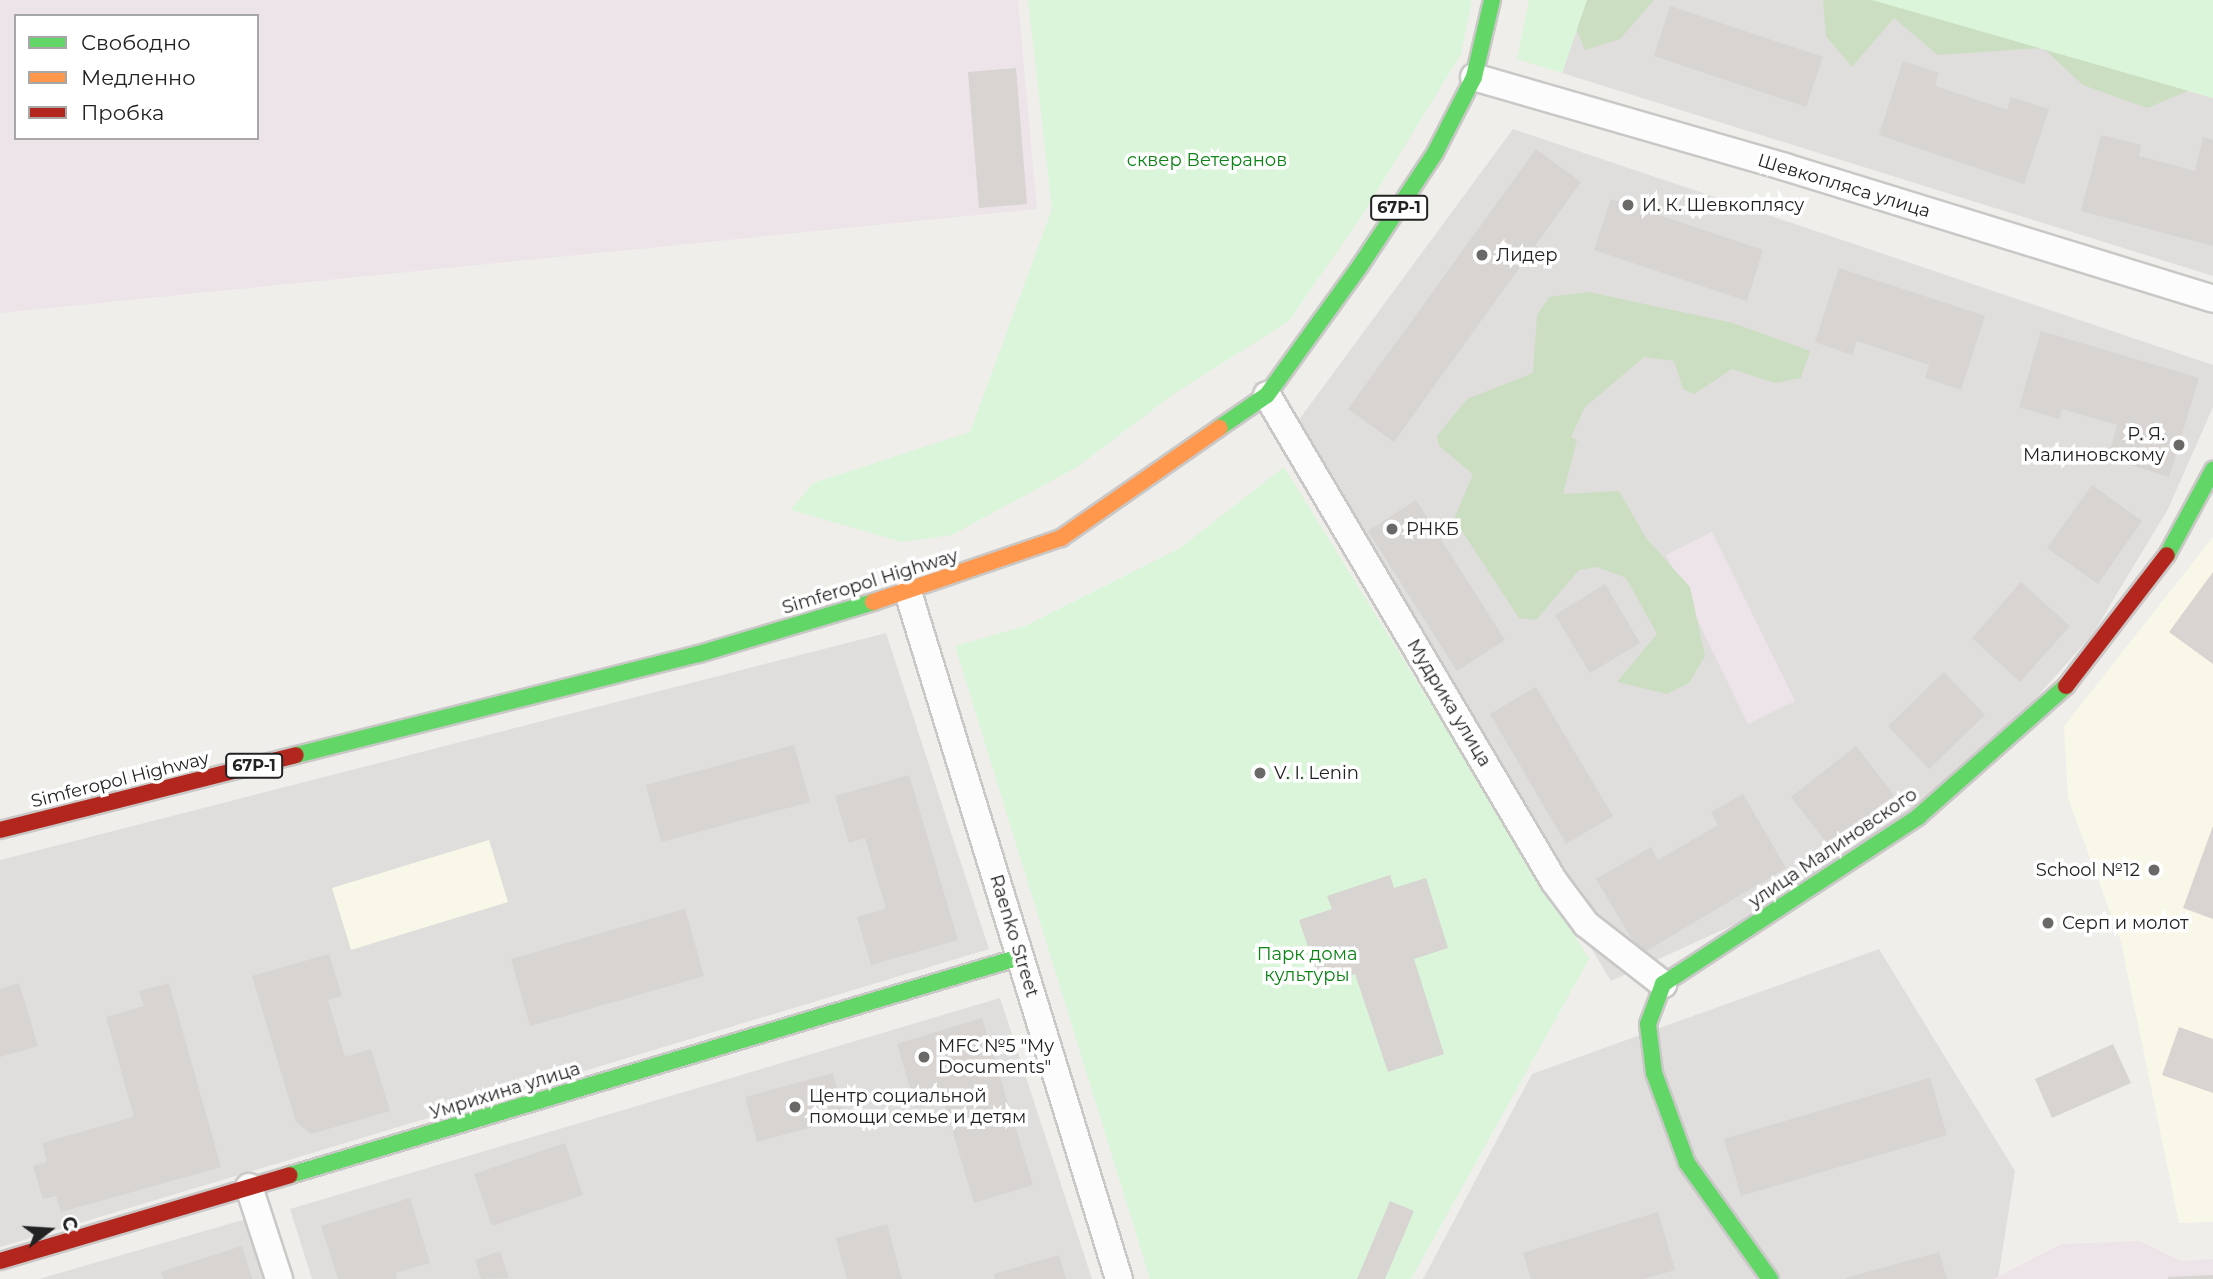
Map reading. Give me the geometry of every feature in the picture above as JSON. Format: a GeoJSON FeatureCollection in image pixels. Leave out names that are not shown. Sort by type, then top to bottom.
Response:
{"type":"FeatureCollection","features":[{"type":"Feature","properties":{"kind":"street","name":"Simferopol Highway"},"geometry":{"type":"LineString","coordinates":[[0,830],[699,654],[908,592],[1061,538],[1267,396],[1360,266],[1435,153],[1474,77],[1492,0]]}},
{"type":"Feature","properties":{"kind":"street","name":"Шевкопляса улица"},"geometry":{"type":"LineString","coordinates":[[1474,77],[1807,174],[2213,299]]}},
{"type":"Feature","properties":{"kind":"street","name":"Мудрика улица"},"geometry":{"type":"LineString","coordinates":[[1267,396],[1554,881],[1586,924],[1663,984]]}},
{"type":"Feature","properties":{"kind":"street","name":"улица Малиновского"},"geometry":{"type":"LineString","coordinates":[[1663,984],[1918,817],[2060,693],[2173,547],[2212,475]]}},
{"type":"Feature","properties":{"kind":"street","name":"Raenko Street"},"geometry":{"type":"LineString","coordinates":[[908,592],[1119,1279]]}},
{"type":"Feature","properties":{"kind":"street","name":"Умрихина улица"},"geometry":{"type":"LineString","coordinates":[[0,1261],[1020,957]]}},
{"type":"Feature","properties":{"kind":"street"},"geometry":{"type":"LineString","coordinates":[[1663,984],[1648,1024],[1654,1073],[1688,1163],[1770,1279]]}},
{"type":"Feature","properties":{"kind":"street"},"geometry":{"type":"LineString","coordinates":[[249,1187],[279,1279]]}},
{"type":"Feature","properties":{"kind":"shaded area"},"geometry":{"type":"Polygon","coordinates":[[[0,0],[1018,0],[1037,209],[0,313],[0,0]]]}},
{"type":"Feature","properties":{"kind":"shaded area"},"geometry":{"type":"Polygon","coordinates":[[[1587,0],[1872,0],[2213,98],[2213,276],[1562,73],[1587,0]]]}},
{"type":"Feature","properties":{"kind":"shaded area"},"geometry":{"type":"Polygon","coordinates":[[[1513,129],[2213,365],[2213,407],[2168,509],[2092,635],[1968,774],[1803,893],[1611,981],[1284,440],[1513,129]]]}},
{"type":"Feature","properties":{"kind":"shaded area"},"geometry":{"type":"Polygon","coordinates":[[[1712,532],[1795,701],[1748,724],[1666,555],[1712,532]]]}},
{"type":"Feature","properties":{"kind":"shaded area","name":"School №12"},"geometry":{"type":"Polygon","coordinates":[[[2213,537],[2213,1222],[2179,1223],[2121,942],[2068,798],[2064,726],[2213,537]]]}},
{"type":"Feature","properties":{"kind":"shaded area"},"geometry":{"type":"Polygon","coordinates":[[[886,633],[989,949],[0,1247],[0,860],[886,633]]]}},
{"type":"Feature","properties":{"kind":"shaded area"},"geometry":{"type":"Polygon","coordinates":[[[489,840],[508,902],[351,950],[332,888],[489,840]]]}},
{"type":"Feature","properties":{"kind":"shaded area"},"geometry":{"type":"Polygon","coordinates":[[[1879,949],[2015,1171],[1998,1279],[1423,1279],[1532,1074],[1879,949]]]}},
{"type":"Feature","properties":{"kind":"shaded area"},"geometry":{"type":"Polygon","coordinates":[[[1000,998],[1092,1279],[312,1279],[290,1209],[1000,998]]]}},
{"type":"Feature","properties":{"kind":"shaded area"},"geometry":{"type":"Polygon","coordinates":[[[246,1219],[264,1279],[39,1279],[246,1219]]]}},
{"type":"Feature","properties":{"kind":"shaded area"},"geometry":{"type":"Polygon","coordinates":[[[2140,1241],[2180,1261],[2213,1259],[2213,1279],[1993,1279],[2061,1244],[2140,1241]]]}},
{"type":"Feature","properties":{"kind":"green space","name":"сквер Ветеранов"},"geometry":{"type":"Polygon","coordinates":[[[1028,0],[1472,0],[1461,54],[1361,217],[1289,321],[1175,393],[1077,467],[952,535],[902,542],[791,510],[813,483],[970,432],[1052,209],[1028,0]]]}},
{"type":"Feature","properties":{"kind":"green space"},"geometry":{"type":"Polygon","coordinates":[[[1529,0],[1587,0],[1562,73],[1517,59],[1529,0]]]}},
{"type":"Feature","properties":{"kind":"green space"},"geometry":{"type":"Polygon","coordinates":[[[1571,0],[1654,0],[1620,39],[1585,50],[1570,14],[1571,0]]]}},
{"type":"Feature","properties":{"kind":"green space"},"geometry":{"type":"Polygon","coordinates":[[[1823,0],[2213,0],[2207,83],[2147,108],[2083,85],[2043,48],[1938,55],[1894,18],[1852,67],[1826,36],[1823,0]]]}},
{"type":"Feature","properties":{"kind":"green space"},"geometry":{"type":"Polygon","coordinates":[[[1872,0],[2213,0],[2213,98],[1872,0]]]}},
{"type":"Feature","properties":{"kind":"green space"},"geometry":{"type":"Polygon","coordinates":[[[1589,292],[1733,323],[1810,351],[1801,378],[1775,383],[1732,369],[1694,394],[1683,389],[1674,361],[1644,357],[1585,407],[1571,437],[1577,440],[1563,494],[1619,491],[1646,538],[1690,587],[1705,656],[1689,683],[1667,694],[1617,682],[1657,634],[1626,578],[1597,567],[1579,570],[1536,620],[1519,618],[1454,519],[1473,474],[1439,446],[1437,436],[1467,399],[1533,373],[1537,315],[1549,297],[1589,292]]]}},
{"type":"Feature","properties":{"kind":"green space","name":"Парк дома культуры"},"geometry":{"type":"Polygon","coordinates":[[[1284,467],[1589,959],[1411,1279],[1150,1279],[955,646],[1025,626],[1180,548],[1284,467]]]}},
{"type":"Feature","properties":{"kind":"building"},"geometry":{"type":"Polygon","coordinates":[[[1670,6],[1823,57],[1806,107],[1654,56],[1670,6]]]}},
{"type":"Feature","properties":{"kind":"building"},"geometry":{"type":"Polygon","coordinates":[[[1903,61],[1939,73],[1935,86],[2007,110],[2011,97],[2049,109],[2024,184],[1879,135],[1903,61]]]}},
{"type":"Feature","properties":{"kind":"building"},"geometry":{"type":"Polygon","coordinates":[[[1016,68],[1027,204],[979,208],[968,72],[1016,68]]]}},
{"type":"Feature","properties":{"kind":"building"},"geometry":{"type":"Polygon","coordinates":[[[2101,135],[2141,145],[2139,156],[2195,171],[2203,137],[2213,140],[2213,246],[2081,211],[2101,135]]]}},
{"type":"Feature","properties":{"kind":"building"},"geometry":{"type":"Polygon","coordinates":[[[1536,149],[1581,182],[1394,442],[1348,409],[1536,149]]]}},
{"type":"Feature","properties":{"kind":"building"},"geometry":{"type":"Polygon","coordinates":[[[1611,199],[1763,250],[1747,301],[1594,250],[1611,199]]]}},
{"type":"Feature","properties":{"kind":"building"},"geometry":{"type":"Polygon","coordinates":[[[1839,268],[1985,316],[1961,390],[1925,378],[1929,365],[1857,341],[1852,355],[1815,342],[1839,268]]]}},
{"type":"Feature","properties":{"kind":"building"},"geometry":{"type":"Polygon","coordinates":[[[2041,331],[2199,378],[2169,477],[2108,458],[2117,425],[2062,409],[2059,419],[2019,407],[2041,331]]]}},
{"type":"Feature","properties":{"kind":"building"},"geometry":{"type":"Polygon","coordinates":[[[2092,485],[2142,521],[2098,584],[2047,548],[2092,485]]]}},
{"type":"Feature","properties":{"kind":"building"},"geometry":{"type":"Polygon","coordinates":[[[1416,500],[1505,640],[1457,671],[1368,531],[1416,500]]]}},
{"type":"Feature","properties":{"kind":"building"},"geometry":{"type":"Polygon","coordinates":[[[2213,572],[2213,664],[2169,632],[2213,572]]]}},
{"type":"Feature","properties":{"kind":"building"},"geometry":{"type":"Polygon","coordinates":[[[2021,582],[2070,626],[2020,682],[1972,638],[2021,582]]]}},
{"type":"Feature","properties":{"kind":"building"},"geometry":{"type":"Polygon","coordinates":[[[1605,584],[1640,643],[1590,673],[1555,615],[1605,584]]]}},
{"type":"Feature","properties":{"kind":"building"},"geometry":{"type":"Polygon","coordinates":[[[1944,672],[1985,715],[1929,769],[1888,726],[1944,672]]]}},
{"type":"Feature","properties":{"kind":"building"},"geometry":{"type":"Polygon","coordinates":[[[1536,687],[1613,816],[1566,844],[1490,714],[1536,687]]]}},
{"type":"Feature","properties":{"kind":"building"},"geometry":{"type":"Polygon","coordinates":[[[794,745],[810,802],[661,842],[646,785],[794,745]]]}},
{"type":"Feature","properties":{"kind":"building"},"geometry":{"type":"Polygon","coordinates":[[[1856,746],[1894,795],[1829,846],[1791,797],[1856,746]]]}},
{"type":"Feature","properties":{"kind":"building"},"geometry":{"type":"Polygon","coordinates":[[[909,775],[958,940],[871,965],[857,917],[886,909],[865,838],[849,843],[835,796],[909,775]]]}},
{"type":"Feature","properties":{"kind":"building"},"geometry":{"type":"Polygon","coordinates":[[[1743,794],[1786,868],[1641,954],[1596,879],[1651,847],[1658,860],[1718,825],[1711,812],[1743,794]]]}},
{"type":"Feature","properties":{"kind":"building"},"geometry":{"type":"Polygon","coordinates":[[[2213,826],[2213,919],[2183,908],[2213,826]]]}},
{"type":"Feature","properties":{"kind":"building"},"geometry":{"type":"Polygon","coordinates":[[[1390,875],[1394,888],[1426,878],[1448,948],[1414,959],[1444,1054],[1388,1072],[1355,974],[1321,985],[1299,920],[1332,909],[1327,896],[1390,875]]]}},
{"type":"Feature","properties":{"kind":"building"},"geometry":{"type":"Polygon","coordinates":[[[685,909],[704,976],[530,1026],[511,959],[685,909]]]}},
{"type":"Feature","properties":{"kind":"building"},"geometry":{"type":"Polygon","coordinates":[[[329,954],[342,996],[328,1000],[345,1057],[371,1049],[390,1111],[311,1134],[296,1122],[252,976],[329,954]]]}},
{"type":"Feature","properties":{"kind":"building"},"geometry":{"type":"Polygon","coordinates":[[[19,983],[38,1046],[0,1057],[0,989],[19,983]]]}},
{"type":"Feature","properties":{"kind":"building"},"geometry":{"type":"Polygon","coordinates":[[[169,983],[221,1167],[61,1212],[56,1196],[43,1199],[33,1166],[47,1162],[42,1143],[134,1117],[106,1017],[144,1006],[139,991],[169,983]]]}},
{"type":"Feature","properties":{"kind":"building"},"geometry":{"type":"Polygon","coordinates":[[[982,1018],[1033,1185],[974,1203],[943,1100],[916,1108],[897,1044],[982,1018]]]}},
{"type":"Feature","properties":{"kind":"building"},"geometry":{"type":"Polygon","coordinates":[[[2179,1027],[2213,1039],[2213,1093],[2162,1075],[2179,1027]]]}},
{"type":"Feature","properties":{"kind":"building"},"geometry":{"type":"Polygon","coordinates":[[[2113,1044],[2131,1083],[2052,1118],[2035,1079],[2113,1044]]]}},
{"type":"Feature","properties":{"kind":"building"},"geometry":{"type":"Polygon","coordinates":[[[833,1073],[845,1118],[757,1142],[745,1097],[833,1073]]]}},
{"type":"Feature","properties":{"kind":"building"},"geometry":{"type":"Polygon","coordinates":[[[1930,1078],[1947,1135],[1741,1196],[1724,1139],[1930,1078]]]}},
{"type":"Feature","properties":{"kind":"building"},"geometry":{"type":"Polygon","coordinates":[[[565,1143],[583,1195],[492,1226],[474,1174],[565,1143]]]}},
{"type":"Feature","properties":{"kind":"building"},"geometry":{"type":"Polygon","coordinates":[[[410,1198],[430,1263],[396,1273],[397,1279],[338,1279],[321,1226],[410,1198]]]}},
{"type":"Feature","properties":{"kind":"building"},"geometry":{"type":"Polygon","coordinates":[[[1390,1201],[1414,1211],[1385,1279],[1357,1279],[1390,1201]]]}},
{"type":"Feature","properties":{"kind":"building"},"geometry":{"type":"Polygon","coordinates":[[[1658,1212],[1675,1270],[1643,1279],[1531,1279],[1523,1253],[1658,1212]]]}},
{"type":"Feature","properties":{"kind":"building"},"geometry":{"type":"Polygon","coordinates":[[[887,1224],[902,1279],[847,1279],[836,1238],[887,1224]]]}},
{"type":"Feature","properties":{"kind":"building"},"geometry":{"type":"Polygon","coordinates":[[[242,1246],[252,1279],[164,1279],[161,1272],[242,1246]]]}},
{"type":"Feature","properties":{"kind":"building"},"geometry":{"type":"Polygon","coordinates":[[[500,1251],[509,1278],[481,1279],[475,1260],[500,1251]]]}},
{"type":"Feature","properties":{"kind":"building"},"geometry":{"type":"Polygon","coordinates":[[[1939,1252],[1947,1279],[1846,1279],[1846,1278],[1939,1252]]]}},
{"type":"Feature","properties":{"kind":"building"},"geometry":{"type":"Polygon","coordinates":[[[1059,1255],[1066,1279],[995,1279],[994,1274],[1059,1255]]]}},
{"type":"Feature","properties":{"kind":"building"},"geometry":{"type":"Polygon","coordinates":[[[2213,1275],[2213,1279],[2168,1279],[2168,1277],[2213,1275]]]}},
{"type":"Feature","properties":{"kind":"traffic: fast"},"geometry":{"type":"LineString","coordinates":[[1219,428],[1267,395],[1360,266],[1435,153],[1474,77],[1492,0]]}},
{"type":"Feature","properties":{"kind":"traffic: fast"},"geometry":{"type":"LineString","coordinates":[[2167,555],[2213,470]]}},
{"type":"Feature","properties":{"kind":"traffic: fast"},"geometry":{"type":"LineString","coordinates":[[296,755],[699,654],[873,602]]}},
{"type":"Feature","properties":{"kind":"traffic: fast"},"geometry":{"type":"LineString","coordinates":[[1770,1279],[1687,1163],[1654,1073],[1648,1024],[1663,984],[1918,817],[2066,686]]}},
{"type":"Feature","properties":{"kind":"traffic: fast"},"geometry":{"type":"LineString","coordinates":[[290,1175],[1020,957]]}},
{"type":"Feature","properties":{"kind":"traffic: slow"},"geometry":{"type":"LineString","coordinates":[[873,602],[1061,538],[1219,428]]}},
{"type":"Feature","properties":{"kind":"traffic: jam"},"geometry":{"type":"LineString","coordinates":[[2066,686],[2167,555]]}},
{"type":"Feature","properties":{"kind":"traffic: jam"},"geometry":{"type":"LineString","coordinates":[[0,830],[296,755]]}},
{"type":"Feature","properties":{"kind":"traffic: jam"},"geometry":{"type":"LineString","coordinates":[[0,1261],[290,1175]]}},
{"type":"Feature","properties":{"kind":"place","name":"И. К. Шевкоплясу"},"geometry":{"type":"Point","coordinates":[1628,205]}},
{"type":"Feature","properties":{"kind":"place","name":"Лидер"},"geometry":{"type":"Point","coordinates":[1482,255]}},
{"type":"Feature","properties":{"kind":"place","name":"Р. Я. Малиновскому"},"geometry":{"type":"Point","coordinates":[2179,445]}},
{"type":"Feature","properties":{"kind":"place","name":"РНКБ"},"geometry":{"type":"Point","coordinates":[1392,529]}},
{"type":"Feature","properties":{"kind":"place","name":"V. I. Lenin"},"geometry":{"type":"Point","coordinates":[1260,773]}},
{"type":"Feature","properties":{"kind":"place","name":"School №12"},"geometry":{"type":"Point","coordinates":[2154,870]}},
{"type":"Feature","properties":{"kind":"place","name":"Серп и молот"},"geometry":{"type":"Point","coordinates":[2048,923]}},
{"type":"Feature","properties":{"kind":"place","name":"MFC №5 \"My Documents\""},"geometry":{"type":"Point","coordinates":[924,1057]}},
{"type":"Feature","properties":{"kind":"place","name":"Центр социальной помощи семье и детям"},"geometry":{"type":"Point","coordinates":[795,1107]}}]}
